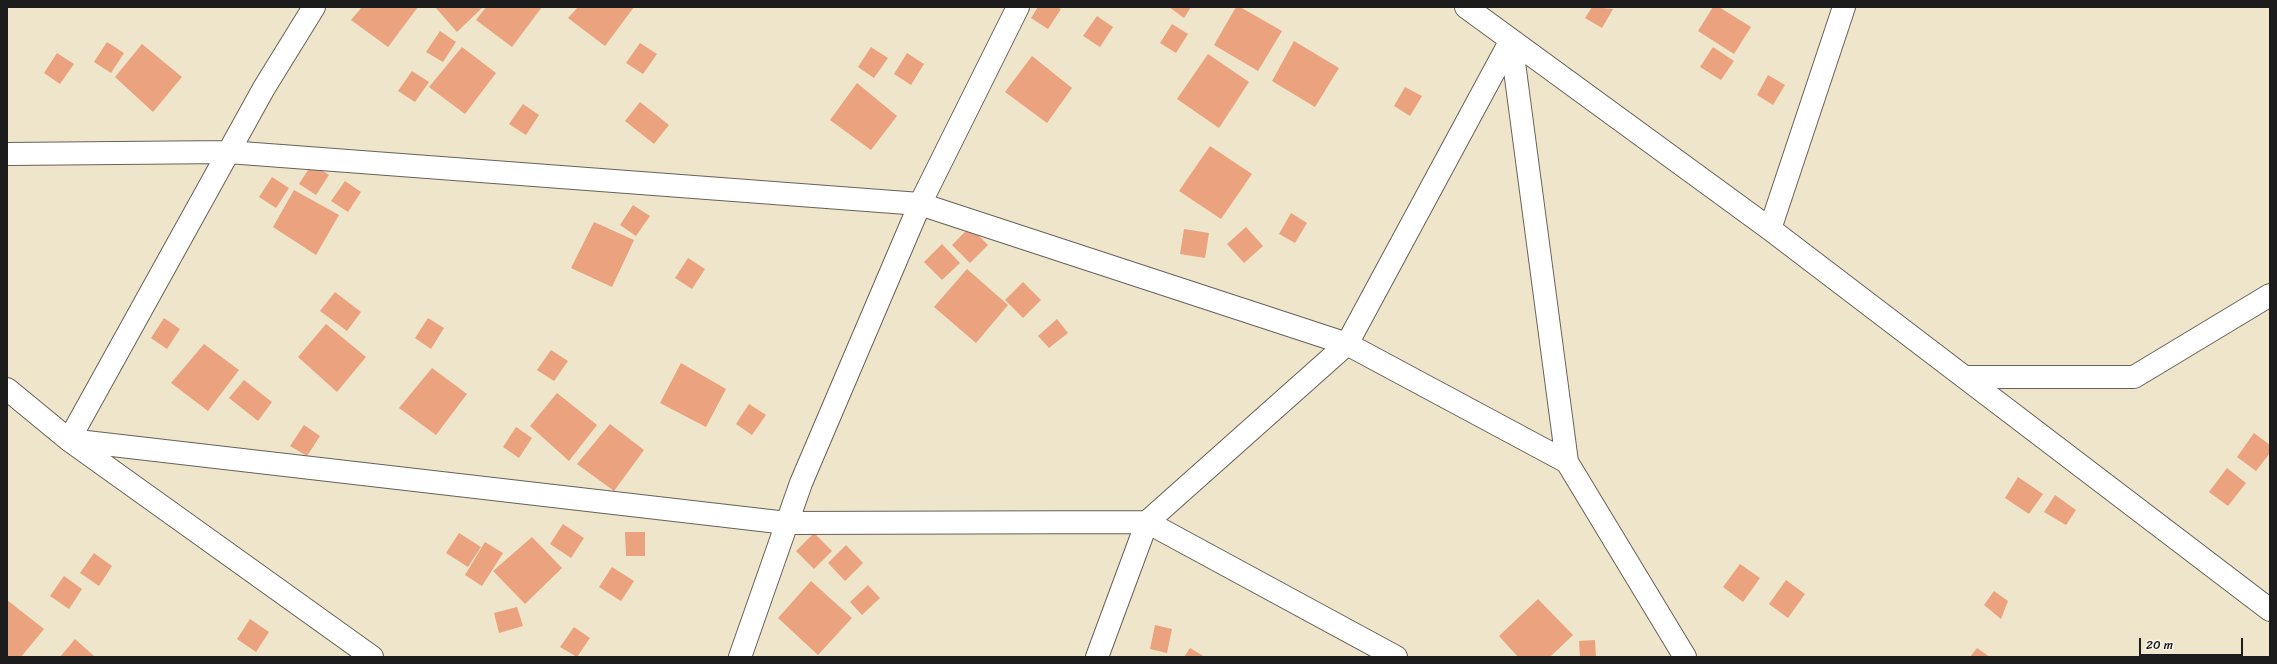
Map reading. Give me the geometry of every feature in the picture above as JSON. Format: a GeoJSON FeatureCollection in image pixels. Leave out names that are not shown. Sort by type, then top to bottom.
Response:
{"type":"FeatureCollection","features":[{"type":"Feature","properties":{"kind":"street"},"geometry":{"type":"LineString","coordinates":[[68,440],[264,88],[314,7]]}},
{"type":"Feature","properties":{"kind":"street"},"geometry":{"type":"LineString","coordinates":[[740,657],[802,483],[920,204],[1018,7]]}},
{"type":"Feature","properties":{"kind":"street"},"geometry":{"type":"LineString","coordinates":[[1466,7],[1770,229],[1967,377],[2270,610]]}},
{"type":"Feature","properties":{"kind":"street"},"geometry":{"type":"LineString","coordinates":[[1770,229],[1844,7]]}},
{"type":"Feature","properties":{"kind":"street"},"geometry":{"type":"LineString","coordinates":[[1097,657],[1147,522],[1347,344],[1512,40]]}},
{"type":"Feature","properties":{"kind":"street"},"geometry":{"type":"LineString","coordinates":[[1512,40],[1567,462],[1685,657]]}},
{"type":"Feature","properties":{"kind":"street"},"geometry":{"type":"LineString","coordinates":[[7,154],[228,152],[920,204],[1347,344],[1567,462]]}},
{"type":"Feature","properties":{"kind":"street"},"geometry":{"type":"LineString","coordinates":[[1967,377],[2134,377],[2270,295]]}},
{"type":"Feature","properties":{"kind":"street"},"geometry":{"type":"LineString","coordinates":[[7,389],[68,440],[368,656]]}},
{"type":"Feature","properties":{"kind":"street"},"geometry":{"type":"LineString","coordinates":[[68,440],[788,523],[1147,522],[1396,657]]}},
{"type":"Feature","properties":{"kind":"building"},"geometry":{"type":"Polygon","coordinates":[[[362,7],[418,7],[388,47],[351,20],[362,7]]]}},
{"type":"Feature","properties":{"kind":"building"},"geometry":{"type":"Polygon","coordinates":[[[435,7],[483,7],[457,32],[435,7]]]}},
{"type":"Feature","properties":{"kind":"building"},"geometry":{"type":"Polygon","coordinates":[[[486,7],[542,7],[512,47],[476,20],[486,7]]]}},
{"type":"Feature","properties":{"kind":"building"},"geometry":{"type":"Polygon","coordinates":[[[578,7],[634,7],[605,46],[568,18],[578,7]]]}},
{"type":"Feature","properties":{"kind":"building"},"geometry":{"type":"Polygon","coordinates":[[[1038,7],[1057,7],[1061,9],[1048,29],[1031,18],[1038,7]]]}},
{"type":"Feature","properties":{"kind":"building"},"geometry":{"type":"Polygon","coordinates":[[[1169,7],[1191,7],[1184,18],[1169,7]]]}},
{"type":"Feature","properties":{"kind":"building"},"geometry":{"type":"Polygon","coordinates":[[[1236,7],[1240,7],[1282,31],[1258,71],[1214,45],[1236,7]]]}},
{"type":"Feature","properties":{"kind":"building"},"geometry":{"type":"Polygon","coordinates":[[[1592,7],[1613,9],[1602,28],[1585,18],[1592,7]]]}},
{"type":"Feature","properties":{"kind":"building"},"geometry":{"type":"Polygon","coordinates":[[[1713,7],[1719,7],[1751,27],[1734,54],[1698,31],[1713,7]]]}},
{"type":"Feature","properties":{"kind":"building"},"geometry":{"type":"Polygon","coordinates":[[[1097,16],[1113,27],[1100,47],[1083,36],[1097,16]]]}},
{"type":"Feature","properties":{"kind":"building"},"geometry":{"type":"Polygon","coordinates":[[[1172,24],[1188,34],[1176,53],[1160,43],[1172,24]]]}},
{"type":"Feature","properties":{"kind":"building"},"geometry":{"type":"Polygon","coordinates":[[[440,31],[456,42],[443,62],[426,52],[440,31]]]}},
{"type":"Feature","properties":{"kind":"building"},"geometry":{"type":"Polygon","coordinates":[[[1294,41],[1339,68],[1315,107],[1272,81],[1294,41]]]}},
{"type":"Feature","properties":{"kind":"building"},"geometry":{"type":"Polygon","coordinates":[[[107,42],[124,53],[111,73],[94,62],[107,42]]]}},
{"type":"Feature","properties":{"kind":"building"},"geometry":{"type":"Polygon","coordinates":[[[640,43],[657,54],[643,74],[626,63],[640,43]]]}},
{"type":"Feature","properties":{"kind":"building"},"geometry":{"type":"Polygon","coordinates":[[[142,44],[182,77],[153,112],[115,77],[142,44]]]}},
{"type":"Feature","properties":{"kind":"building"},"geometry":{"type":"Polygon","coordinates":[[[462,47],[496,73],[465,114],[429,87],[462,47]]]}},
{"type":"Feature","properties":{"kind":"building"},"geometry":{"type":"Polygon","coordinates":[[[871,47],[888,58],[874,78],[858,67],[871,47]]]}},
{"type":"Feature","properties":{"kind":"building"},"geometry":{"type":"Polygon","coordinates":[[[1713,47],[1734,61],[1721,80],[1700,67],[1713,47]]]}},
{"type":"Feature","properties":{"kind":"building"},"geometry":{"type":"Polygon","coordinates":[[[57,53],[74,64],[60,84],[44,73],[57,53]]]}},
{"type":"Feature","properties":{"kind":"building"},"geometry":{"type":"Polygon","coordinates":[[[907,53],[924,64],[911,85],[894,74],[907,53]]]}},
{"type":"Feature","properties":{"kind":"building"},"geometry":{"type":"Polygon","coordinates":[[[1208,54],[1249,82],[1219,128],[1177,99],[1208,54]]]}},
{"type":"Feature","properties":{"kind":"building"},"geometry":{"type":"Polygon","coordinates":[[[1032,56],[1072,88],[1047,123],[1005,92],[1032,56]]]}},
{"type":"Feature","properties":{"kind":"building"},"geometry":{"type":"Polygon","coordinates":[[[412,71],[429,82],[415,102],[398,91],[412,71]]]}},
{"type":"Feature","properties":{"kind":"building"},"geometry":{"type":"Polygon","coordinates":[[[1768,75],[1785,85],[1773,105],[1757,95],[1768,75]]]}},
{"type":"Feature","properties":{"kind":"building"},"geometry":{"type":"Polygon","coordinates":[[[857,83],[897,116],[871,150],[830,120],[857,83]]]}},
{"type":"Feature","properties":{"kind":"building"},"geometry":{"type":"Polygon","coordinates":[[[1405,87],[1422,96],[1410,116],[1394,106],[1405,87]]]}},
{"type":"Feature","properties":{"kind":"building"},"geometry":{"type":"Polygon","coordinates":[[[640,102],[669,125],[654,144],[625,121],[640,102]]]}},
{"type":"Feature","properties":{"kind":"building"},"geometry":{"type":"Polygon","coordinates":[[[523,104],[539,115],[526,135],[509,124],[523,104]]]}},
{"type":"Feature","properties":{"kind":"building"},"geometry":{"type":"Polygon","coordinates":[[[1210,146],[1252,174],[1221,219],[1179,191],[1210,146]]]}},
{"type":"Feature","properties":{"kind":"building"},"geometry":{"type":"Polygon","coordinates":[[[312,164],[329,175],[316,195],[299,184],[312,164]]]}},
{"type":"Feature","properties":{"kind":"building"},"geometry":{"type":"Polygon","coordinates":[[[272,177],[289,188],[276,208],[259,197],[272,177]]]}},
{"type":"Feature","properties":{"kind":"building"},"geometry":{"type":"Polygon","coordinates":[[[345,181],[361,192],[348,212],[331,201],[345,181]]]}},
{"type":"Feature","properties":{"kind":"building"},"geometry":{"type":"Polygon","coordinates":[[[294,190],[339,215],[316,255],[273,227],[294,190]]]}},
{"type":"Feature","properties":{"kind":"building"},"geometry":{"type":"Polygon","coordinates":[[[633,205],[650,216],[636,236],[620,225],[633,205]]]}},
{"type":"Feature","properties":{"kind":"building"},"geometry":{"type":"Polygon","coordinates":[[[1291,213],[1307,223],[1295,243],[1279,234],[1291,213]]]}},
{"type":"Feature","properties":{"kind":"building"},"geometry":{"type":"Polygon","coordinates":[[[594,222],[634,240],[612,287],[571,268],[594,222]]]}},
{"type":"Feature","properties":{"kind":"building"},"geometry":{"type":"Polygon","coordinates":[[[970,227],[988,245],[970,263],[952,245],[970,227]]]}},
{"type":"Feature","properties":{"kind":"building"},"geometry":{"type":"Polygon","coordinates":[[[1246,227],[1263,246],[1244,263],[1227,244],[1246,227]]]}},
{"type":"Feature","properties":{"kind":"building"},"geometry":{"type":"Polygon","coordinates":[[[1184,229],[1209,233],[1205,258],[1180,254],[1184,229]]]}},
{"type":"Feature","properties":{"kind":"building"},"geometry":{"type":"Polygon","coordinates":[[[942,244],[960,263],[942,280],[924,262],[942,244]]]}},
{"type":"Feature","properties":{"kind":"building"},"geometry":{"type":"Polygon","coordinates":[[[688,258],[705,269],[692,289],[675,278],[688,258]]]}},
{"type":"Feature","properties":{"kind":"building"},"geometry":{"type":"Polygon","coordinates":[[[967,269],[1008,305],[976,343],[934,307],[967,269]]]}},
{"type":"Feature","properties":{"kind":"building"},"geometry":{"type":"Polygon","coordinates":[[[1023,282],[1041,300],[1023,318],[1005,300],[1023,282]]]}},
{"type":"Feature","properties":{"kind":"building"},"geometry":{"type":"Polygon","coordinates":[[[335,292],[361,312],[347,331],[320,311],[335,292]]]}},
{"type":"Feature","properties":{"kind":"building"},"geometry":{"type":"Polygon","coordinates":[[[164,318],[180,329],[167,349],[151,338],[164,318]]]}},
{"type":"Feature","properties":{"kind":"building"},"geometry":{"type":"Polygon","coordinates":[[[428,318],[444,328],[431,349],[415,338],[428,318]]]}},
{"type":"Feature","properties":{"kind":"building"},"geometry":{"type":"Polygon","coordinates":[[[1057,319],[1068,333],[1049,348],[1038,336],[1057,319]]]}},
{"type":"Feature","properties":{"kind":"building"},"geometry":{"type":"Polygon","coordinates":[[[326,324],[366,357],[337,392],[298,357],[326,324]]]}},
{"type":"Feature","properties":{"kind":"building"},"geometry":{"type":"Polygon","coordinates":[[[204,344],[239,370],[208,411],[171,383],[204,344]]]}},
{"type":"Feature","properties":{"kind":"building"},"geometry":{"type":"Polygon","coordinates":[[[551,350],[568,361],[554,381],[537,370],[551,350]]]}},
{"type":"Feature","properties":{"kind":"building"},"geometry":{"type":"Polygon","coordinates":[[[681,363],[726,389],[706,427],[660,403],[681,363]]]}},
{"type":"Feature","properties":{"kind":"building"},"geometry":{"type":"Polygon","coordinates":[[[432,368],[467,394],[436,435],[399,408],[432,368]]]}},
{"type":"Feature","properties":{"kind":"building"},"geometry":{"type":"Polygon","coordinates":[[[244,380],[272,402],[258,421],[229,398],[244,380]]]}},
{"type":"Feature","properties":{"kind":"building"},"geometry":{"type":"Polygon","coordinates":[[[557,393],[597,425],[569,461],[530,426],[557,393]]]}},
{"type":"Feature","properties":{"kind":"building"},"geometry":{"type":"Polygon","coordinates":[[[749,404],[766,415],[752,435],[736,424],[749,404]]]}},
{"type":"Feature","properties":{"kind":"building"},"geometry":{"type":"Polygon","coordinates":[[[610,424],[644,450],[614,491],[577,464],[610,424]]]}},
{"type":"Feature","properties":{"kind":"building"},"geometry":{"type":"Polygon","coordinates":[[[304,425],[320,436],[307,456],[290,446],[304,425]]]}},
{"type":"Feature","properties":{"kind":"building"},"geometry":{"type":"Polygon","coordinates":[[[516,427],[532,438],[519,458],[503,447],[516,427]]]}},
{"type":"Feature","properties":{"kind":"building"},"geometry":{"type":"Polygon","coordinates":[[[2254,433],[2270,445],[2270,453],[2256,471],[2237,457],[2254,433]]]}},
{"type":"Feature","properties":{"kind":"building"},"geometry":{"type":"Polygon","coordinates":[[[2227,468],[2246,483],[2228,506],[2209,492],[2227,468]]]}},
{"type":"Feature","properties":{"kind":"building"},"geometry":{"type":"Polygon","coordinates":[[[2018,477],[2043,494],[2029,514],[2005,498],[2018,477]]]}},
{"type":"Feature","properties":{"kind":"building"},"geometry":{"type":"Polygon","coordinates":[[[2055,495],[2076,510],[2066,525],[2044,512],[2055,495]]]}},
{"type":"Feature","properties":{"kind":"building"},"geometry":{"type":"Polygon","coordinates":[[[563,524],[584,538],[571,558],[550,544],[563,524]]]}},
{"type":"Feature","properties":{"kind":"building"},"geometry":{"type":"Polygon","coordinates":[[[625,532],[645,532],[645,556],[626,556],[625,532]]]}},
{"type":"Feature","properties":{"kind":"building"},"geometry":{"type":"Polygon","coordinates":[[[459,533],[481,547],[468,567],[446,553],[459,533]]]}},
{"type":"Feature","properties":{"kind":"building"},"geometry":{"type":"Polygon","coordinates":[[[814,533],[832,551],[814,569],[796,551],[814,533]]]}},
{"type":"Feature","properties":{"kind":"building"},"geometry":{"type":"Polygon","coordinates":[[[532,537],[562,568],[525,604],[493,571],[532,537]]]}},
{"type":"Feature","properties":{"kind":"building"},"geometry":{"type":"Polygon","coordinates":[[[485,542],[503,553],[482,586],[465,575],[485,542]]]}},
{"type":"Feature","properties":{"kind":"building"},"geometry":{"type":"Polygon","coordinates":[[[846,545],[863,563],[845,581],[828,563],[846,545]]]}},
{"type":"Feature","properties":{"kind":"building"},"geometry":{"type":"Polygon","coordinates":[[[94,553],[112,566],[99,586],[80,573],[94,553]]]}},
{"type":"Feature","properties":{"kind":"building"},"geometry":{"type":"Polygon","coordinates":[[[1740,564],[1760,578],[1743,602],[1723,587],[1740,564]]]}},
{"type":"Feature","properties":{"kind":"building"},"geometry":{"type":"Polygon","coordinates":[[[612,567],[634,581],[621,601],[599,587],[612,567]]]}},
{"type":"Feature","properties":{"kind":"building"},"geometry":{"type":"Polygon","coordinates":[[[64,576],[82,589],[69,609],[50,596],[64,576]]]}},
{"type":"Feature","properties":{"kind":"building"},"geometry":{"type":"Polygon","coordinates":[[[1786,580],[1805,594],[1788,618],[1769,604],[1786,580]]]}},
{"type":"Feature","properties":{"kind":"building"},"geometry":{"type":"Polygon","coordinates":[[[811,581],[852,618],[818,655],[778,618],[811,581]]]}},
{"type":"Feature","properties":{"kind":"building"},"geometry":{"type":"Polygon","coordinates":[[[868,585],[880,598],[862,615],[850,602],[868,585]]]}},
{"type":"Feature","properties":{"kind":"building"},"geometry":{"type":"Polygon","coordinates":[[[1994,591],[2008,601],[2001,619],[1984,605],[1994,591]]]}},
{"type":"Feature","properties":{"kind":"building"},"geometry":{"type":"Polygon","coordinates":[[[1538,599],[1573,635],[1550,657],[1518,657],[1499,636],[1538,599]]]}},
{"type":"Feature","properties":{"kind":"building"},"geometry":{"type":"Polygon","coordinates":[[[7,600],[44,629],[21,657],[10,657],[7,655],[7,600]]]}},
{"type":"Feature","properties":{"kind":"building"},"geometry":{"type":"Polygon","coordinates":[[[517,607],[523,626],[499,633],[494,613],[517,607]]]}},
{"type":"Feature","properties":{"kind":"building"},"geometry":{"type":"Polygon","coordinates":[[[250,619],[269,632],[256,652],[237,639],[250,619]]]}},
{"type":"Feature","properties":{"kind":"building"},"geometry":{"type":"Polygon","coordinates":[[[1155,625],[1172,629],[1167,653],[1150,649],[1155,625]]]}},
{"type":"Feature","properties":{"kind":"building"},"geometry":{"type":"Polygon","coordinates":[[[574,627],[590,638],[577,657],[560,647],[574,627]]]}},
{"type":"Feature","properties":{"kind":"building"},"geometry":{"type":"Polygon","coordinates":[[[75,639],[94,656],[60,657],[75,639]]]}},
{"type":"Feature","properties":{"kind":"building"},"geometry":{"type":"Polygon","coordinates":[[[1595,640],[1596,657],[1580,657],[1579,641],[1595,640]]]}},
{"type":"Feature","properties":{"kind":"building"},"geometry":{"type":"Polygon","coordinates":[[[1190,648],[1205,657],[1184,657],[1190,648]]]}},
{"type":"Feature","properties":{"kind":"building"},"geometry":{"type":"Polygon","coordinates":[[[1977,648],[1990,657],[1970,657],[1977,648]]]}}]}
